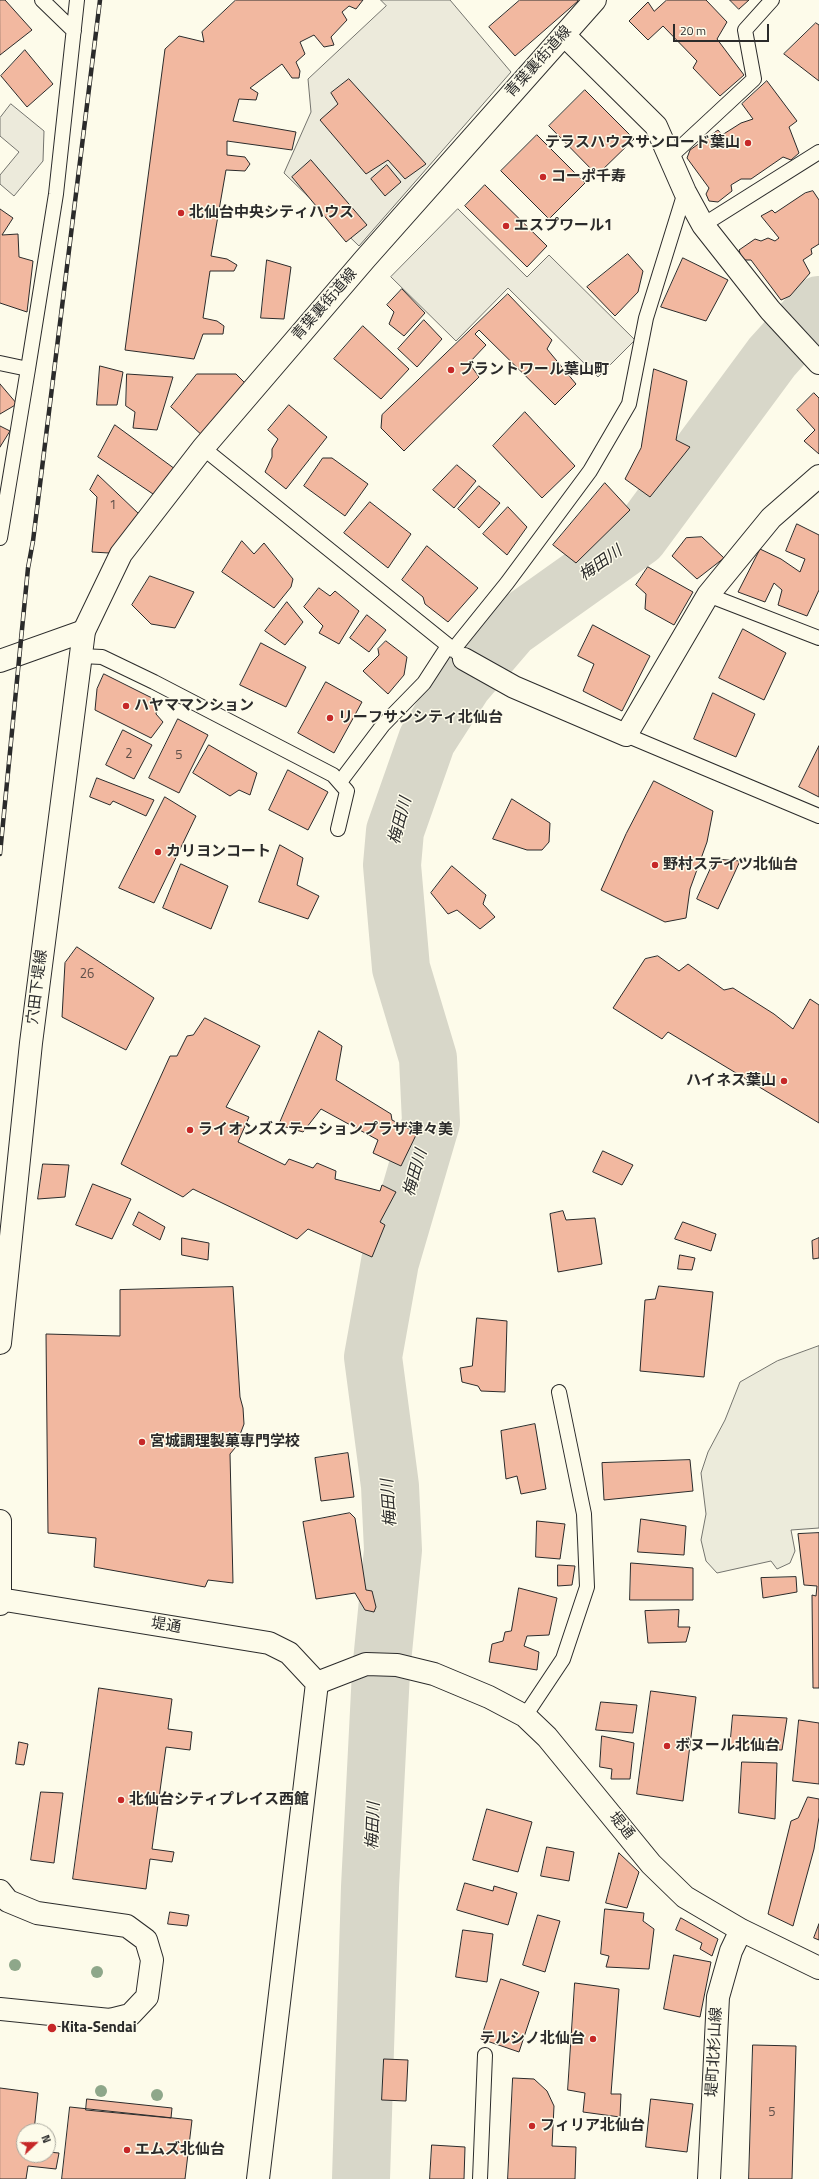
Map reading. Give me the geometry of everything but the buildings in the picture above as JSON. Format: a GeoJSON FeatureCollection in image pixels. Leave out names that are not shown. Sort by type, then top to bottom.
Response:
{"type":"FeatureCollection","features":[{"type":"Feature","properties":{"kind":"street","name":"青葉裏街道線"},"geometry":{"type":"LineString","coordinates":[[84,631],[120,554],[203,448],[365,259],[595,0]]}},
{"type":"Feature","properties":{"kind":"street"},"geometry":{"type":"LineString","coordinates":[[564,35],[656,126],[668,158],[703,225],[770,310],[813,357]]}},
{"type":"Feature","properties":{"kind":"street"},"geometry":{"type":"LineString","coordinates":[[455,652],[514,687],[626,735],[708,595],[771,518],[819,476]]}},
{"type":"Feature","properties":{"kind":"street"},"geometry":{"type":"LineString","coordinates":[[0,661],[84,631]]}},
{"type":"Feature","properties":{"kind":"street","name":"穴田下堤線"},"geometry":{"type":"LineString","coordinates":[[0,1343],[31,1043],[84,631]]}},
{"type":"Feature","properties":{"kind":"street"},"geometry":{"type":"LineString","coordinates":[[0,1521],[0,1604]]}},
{"type":"Feature","properties":{"kind":"street","name":"堤通"},"geometry":{"type":"LineString","coordinates":[[0,1599],[268,1643],[289,1653],[317,1683],[366,1664],[398,1665],[434,1674],[489,1697],[525,1716],[547,1737],[651,1864],[686,1897],[741,1930],[819,1968]]}},
{"type":"Feature","properties":{"kind":"street"},"geometry":{"type":"LineString","coordinates":[[258,2179],[317,1683]]}},
{"type":"Feature","properties":{"kind":"street"},"geometry":{"type":"LineString","coordinates":[[0,1891],[8,1901],[37,1913],[127,1926],[146,1940],[152,1960],[147,1997],[130,2015],[110,2020],[0,2009]]}},
{"type":"Feature","properties":{"kind":"street","name":"堤町北杉山線"},"geometry":{"type":"LineString","coordinates":[[709,2179],[718,1997],[731,1951],[741,1930]]}},
{"type":"Feature","properties":{"kind":"lane"},"geometry":{"type":"LineString","coordinates":[[42,0],[74,31]]}},
{"type":"Feature","properties":{"kind":"lane"},"geometry":{"type":"LineString","coordinates":[[0,538],[56,194],[77,0]]}},
{"type":"Feature","properties":{"kind":"lane"},"geometry":{"type":"LineString","coordinates":[[668,158],[754,79],[746,30],[772,0]]}},
{"type":"Feature","properties":{"kind":"lane"},"geometry":{"type":"LineString","coordinates":[[703,225],[819,152]]}},
{"type":"Feature","properties":{"kind":"lane"},"geometry":{"type":"LineString","coordinates":[[340,782],[383,725],[455,652],[590,471],[629,404],[646,318],[685,192]]}},
{"type":"Feature","properties":{"kind":"lane"},"geometry":{"type":"LineString","coordinates":[[0,364],[28,369]]}},
{"type":"Feature","properties":{"kind":"lane"},"geometry":{"type":"LineString","coordinates":[[203,448],[455,652]]}},
{"type":"Feature","properties":{"kind":"lane"},"geometry":{"type":"LineString","coordinates":[[708,595],[819,638]]}},
{"type":"Feature","properties":{"kind":"lane"},"geometry":{"type":"LineString","coordinates":[[81,656],[102,657],[154,682],[334,775],[347,791],[338,829]]}},
{"type":"Feature","properties":{"kind":"lane"},"geometry":{"type":"LineString","coordinates":[[626,735],[819,816]]}},
{"type":"Feature","properties":{"kind":"lane"},"geometry":{"type":"LineString","coordinates":[[525,1716],[564,1659],[587,1587],[584,1514],[559,1392]]}},
{"type":"Feature","properties":{"kind":"lane"},"geometry":{"type":"LineString","coordinates":[[480,2179],[485,2055]]}},
{"type":"Feature","properties":{"kind":"shaded area"},"geometry":{"type":"Polygon","coordinates":[[[381,0],[450,0],[511,72],[359,246],[284,173],[311,112],[308,79],[386,6],[381,0]]]}},
{"type":"Feature","properties":{"kind":"shaded area"},"geometry":{"type":"Polygon","coordinates":[[[11,104],[44,131],[43,161],[14,196],[0,184],[0,175],[19,152],[0,136],[0,118],[11,104]]]}},
{"type":"Feature","properties":{"kind":"shaded area"},"geometry":{"type":"Polygon","coordinates":[[[458,209],[527,277],[549,255],[635,340],[598,377],[508,288],[456,341],[391,277],[458,209]]]}},
{"type":"Feature","properties":{"kind":"shaded area"},"geometry":{"type":"Polygon","coordinates":[[[819,1346],[819,1528],[791,1530],[795,1551],[790,1563],[777,1569],[771,1561],[717,1573],[706,1561],[701,1540],[706,1514],[701,1473],[708,1452],[725,1420],[740,1382],[777,1361],[819,1346]]]}},
{"type":"Feature","properties":{"kind":"waterway","name":"梅田川"},"geometry":{"type":"LineString","coordinates":[[361,2179],[370,1887],[381,1672],[393,1550],[390,1486],[373,1357],[390,1262],[431,1122],[428,1058],[401,968],[392,865],[395,831],[427,740],[463,684],[511,628],[639,537],[772,357],[819,305]]}},
{"type":"Feature","properties":{"kind":"railway"},"geometry":{"type":"LineString","coordinates":[[0,854],[28,568],[33,541],[100,0]]}},
{"type":"Feature","properties":{"kind":"place","name":"テラスハウスサンロード葉山"},"geometry":{"type":"Point","coordinates":[748,143]}},
{"type":"Feature","properties":{"kind":"place","name":"コーポ千寿"},"geometry":{"type":"Point","coordinates":[543,177]}},
{"type":"Feature","properties":{"kind":"place","name":"北仙台中央シティハウス"},"geometry":{"type":"Point","coordinates":[181,213]}},
{"type":"Feature","properties":{"kind":"place","name":"エスプワール1"},"geometry":{"type":"Point","coordinates":[506,226]}},
{"type":"Feature","properties":{"kind":"place","name":"ブラントワール葉山町"},"geometry":{"type":"Point","coordinates":[451,370]}},
{"type":"Feature","properties":{"kind":"place","name":"ハヤママンション"},"geometry":{"type":"Point","coordinates":[126,706]}},
{"type":"Feature","properties":{"kind":"place","name":"リーフサンシティ北仙台"},"geometry":{"type":"Point","coordinates":[330,718]}},
{"type":"Feature","properties":{"kind":"place","name":"カリヨンコート"},"geometry":{"type":"Point","coordinates":[158,852]}},
{"type":"Feature","properties":{"kind":"place","name":"野村ステイツ北仙台"},"geometry":{"type":"Point","coordinates":[655,865]}},
{"type":"Feature","properties":{"kind":"place","name":"ハイネス葉山"},"geometry":{"type":"Point","coordinates":[784,1081]}},
{"type":"Feature","properties":{"kind":"place","name":"ライオンズステーションプラザ津々美"},"geometry":{"type":"Point","coordinates":[190,1130]}},
{"type":"Feature","properties":{"kind":"place","name":"宮城調理製菓専門学校"},"geometry":{"type":"Point","coordinates":[142,1442]}},
{"type":"Feature","properties":{"kind":"place","name":"ボヌール北仙台"},"geometry":{"type":"Point","coordinates":[667,1746]}},
{"type":"Feature","properties":{"kind":"place","name":"北仙台シティプレイス西館"},"geometry":{"type":"Point","coordinates":[121,1800]}},
{"type":"Feature","properties":{"kind":"place","name":"Kita-Sendai"},"geometry":{"type":"Point","coordinates":[52,2028]}},
{"type":"Feature","properties":{"kind":"place","name":"テルシノ北仙台"},"geometry":{"type":"Point","coordinates":[593,2039]}},
{"type":"Feature","properties":{"kind":"place","name":"フィリア北仙台"},"geometry":{"type":"Point","coordinates":[532,2126]}},
{"type":"Feature","properties":{"kind":"place","name":"エムズ北仙台"},"geometry":{"type":"Point","coordinates":[127,2150]}}]}
